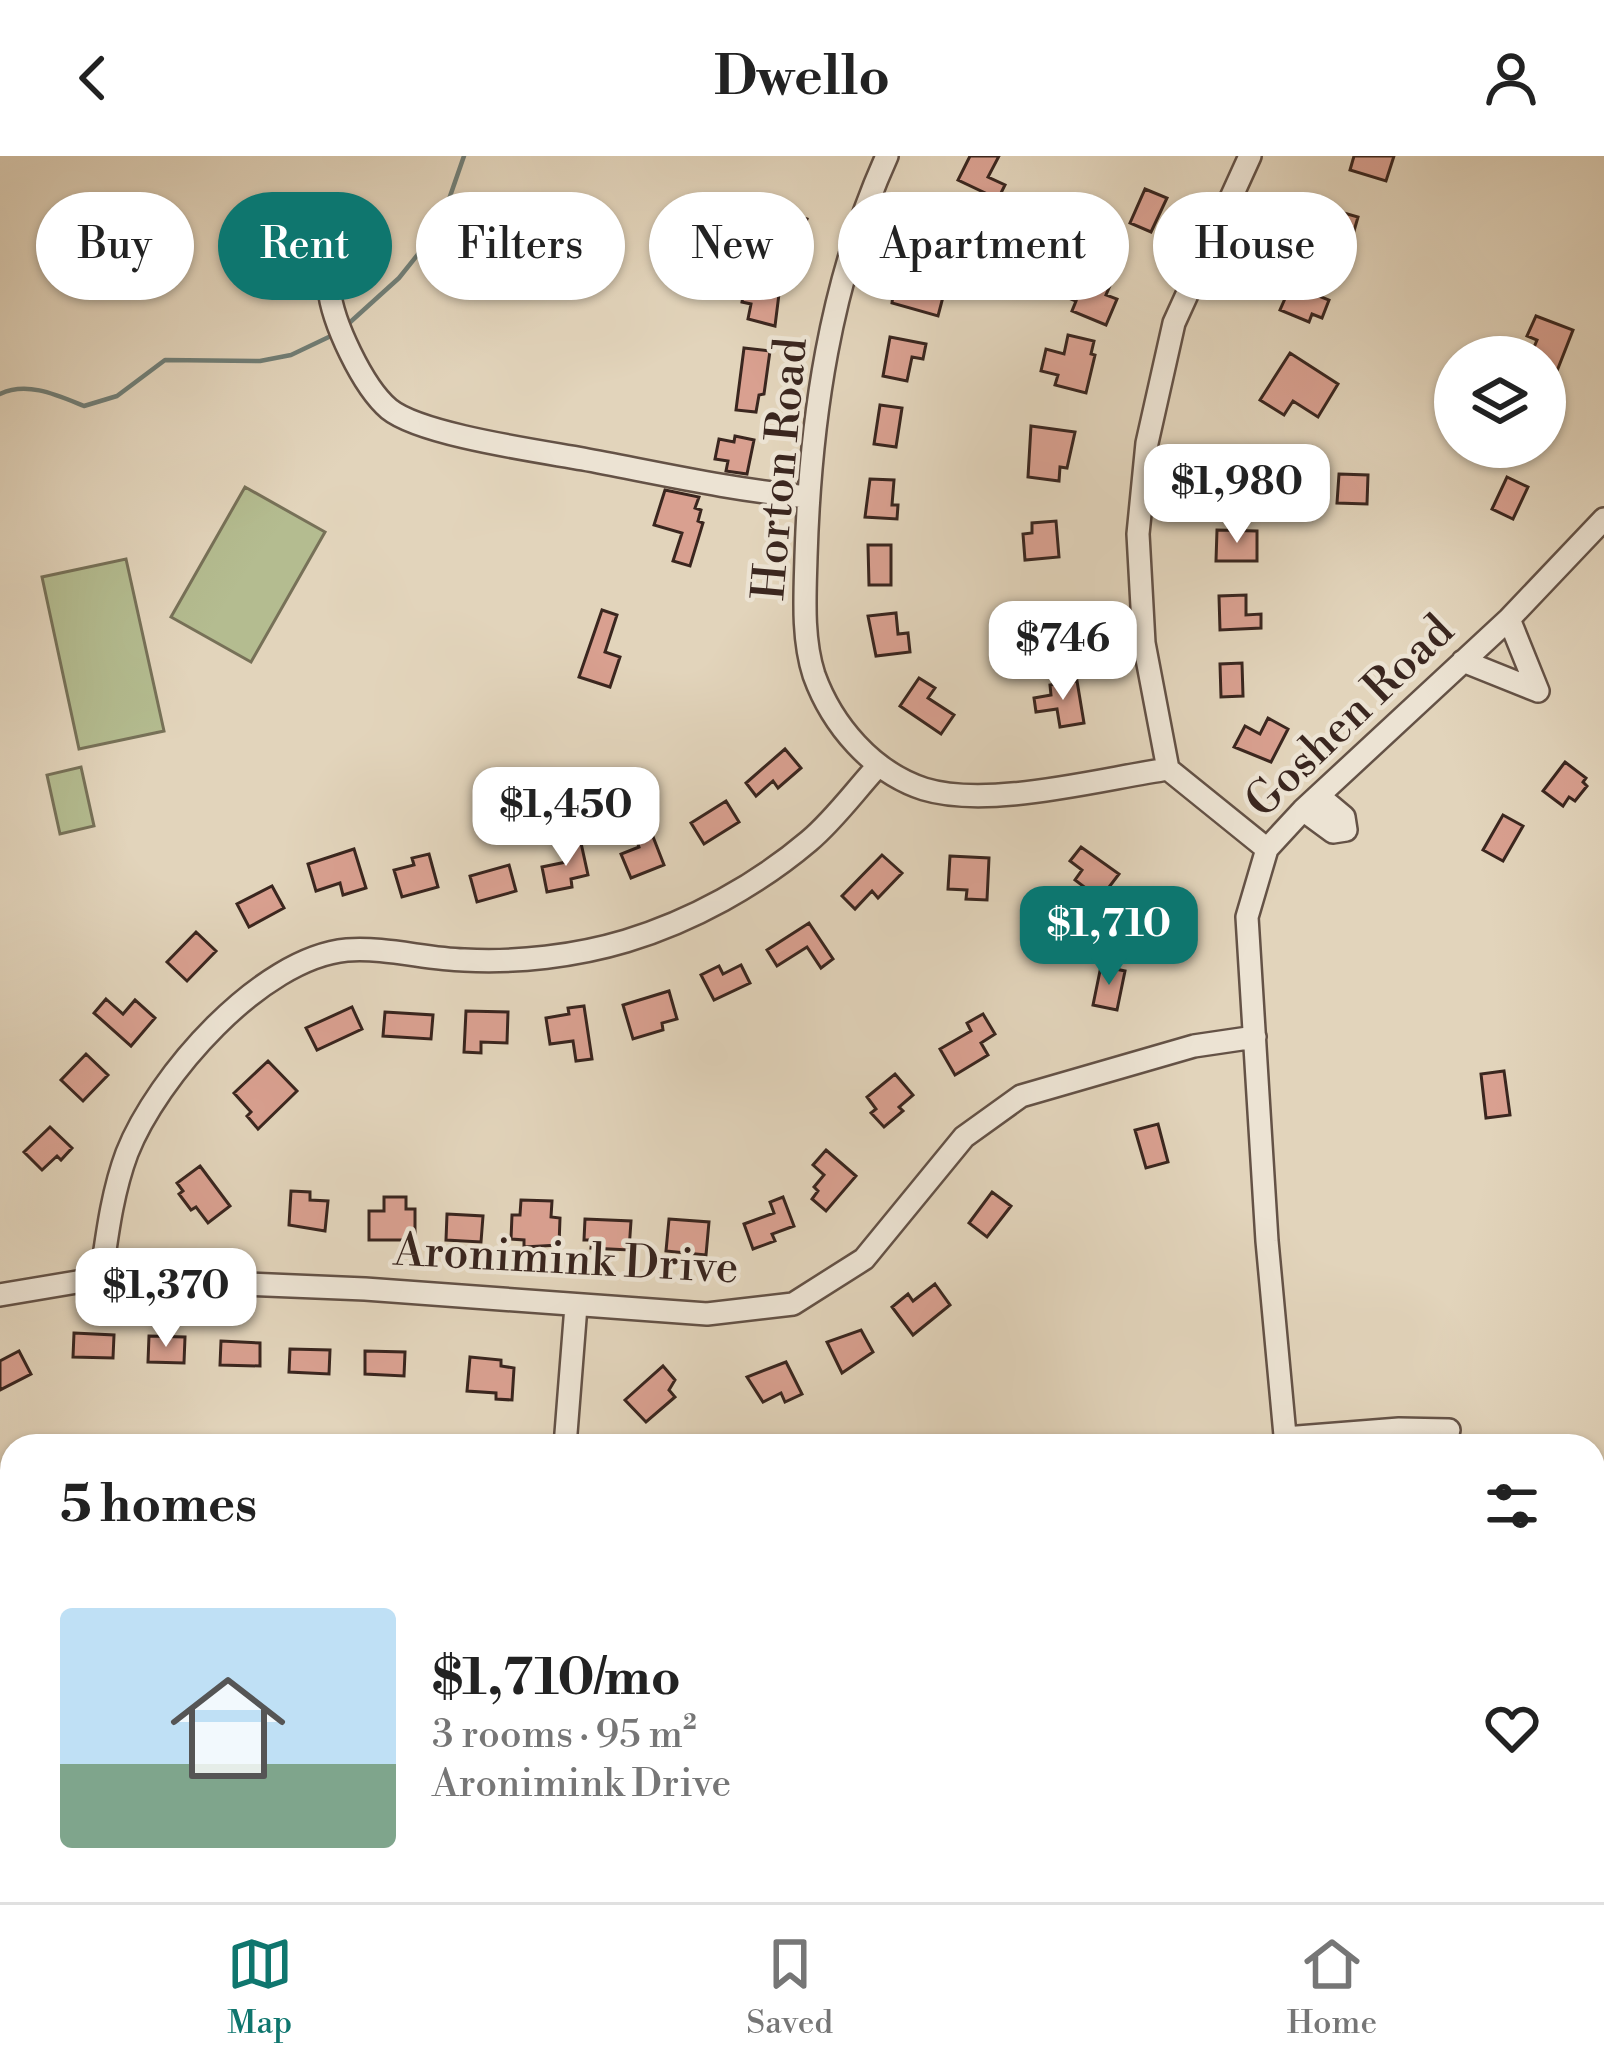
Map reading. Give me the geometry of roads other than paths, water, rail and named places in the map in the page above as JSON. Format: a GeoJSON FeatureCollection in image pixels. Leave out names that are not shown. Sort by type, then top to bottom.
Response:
{"type":"FeatureCollection","features":[{"type":"Feature","properties":{"kind":"street","name":"Horton Road"},"geometry":{"type":"LineString","coordinates":[[887,156],[868,197],[839,294],[822,373],[808,497],[805,598],[813,671],[831,712],[877,767],[926,790],[993,796],[1168,769]]}},
{"type":"Feature","properties":{"kind":"street"},"geometry":{"type":"LineString","coordinates":[[1250,156],[1174,323],[1147,443],[1138,534],[1144,643],[1168,769],[1267,849]]}},
{"type":"Feature","properties":{"kind":"street"},"geometry":{"type":"LineString","coordinates":[[333,300],[370,387],[407,419],[480,440],[726,487],[808,497]]}},
{"type":"Feature","properties":{"kind":"street","name":"Goshen Road"},"geometry":{"type":"LineString","coordinates":[[1285,1434],[1247,917],[1267,849],[1508,619],[1604,519]]}},
{"type":"Feature","properties":{"kind":"street"},"geometry":{"type":"LineString","coordinates":[[1463,661],[1538,691],[1508,619]]}},
{"type":"Feature","properties":{"kind":"street"},"geometry":{"type":"LineString","coordinates":[[100,1278],[128,1152],[159,1095],[201,1042],[246,1000],[301,962],[346,950],[466,961],[541,958],[626,941],[712,907],[809,840],[877,767]]}},
{"type":"Feature","properties":{"kind":"street","name":"Aronimink Drive"},"geometry":{"type":"LineString","coordinates":[[0,1295],[100,1278],[365,1289],[707,1314],[793,1304],[864,1258],[964,1137],[1021,1096],[1194,1046],[1255,1037]]}},
{"type":"Feature","properties":{"kind":"street"},"geometry":{"type":"LineString","coordinates":[[566,1434],[575,1306]]}},
{"type":"Feature","properties":{"kind":"street"},"geometry":{"type":"LineString","coordinates":[[1361,1434],[1449,1430]]}},
{"type":"Feature","properties":{"kind":"waterway"},"geometry":{"type":"LineString","coordinates":[[347,325],[399,278],[439,228],[464,156]]}},
{"type":"Feature","properties":{"kind":"waterway"},"geometry":{"type":"LineString","coordinates":[[0,394],[31,389],[84,406],[117,396],[165,360],[260,361],[291,355],[333,335]]}}]}
